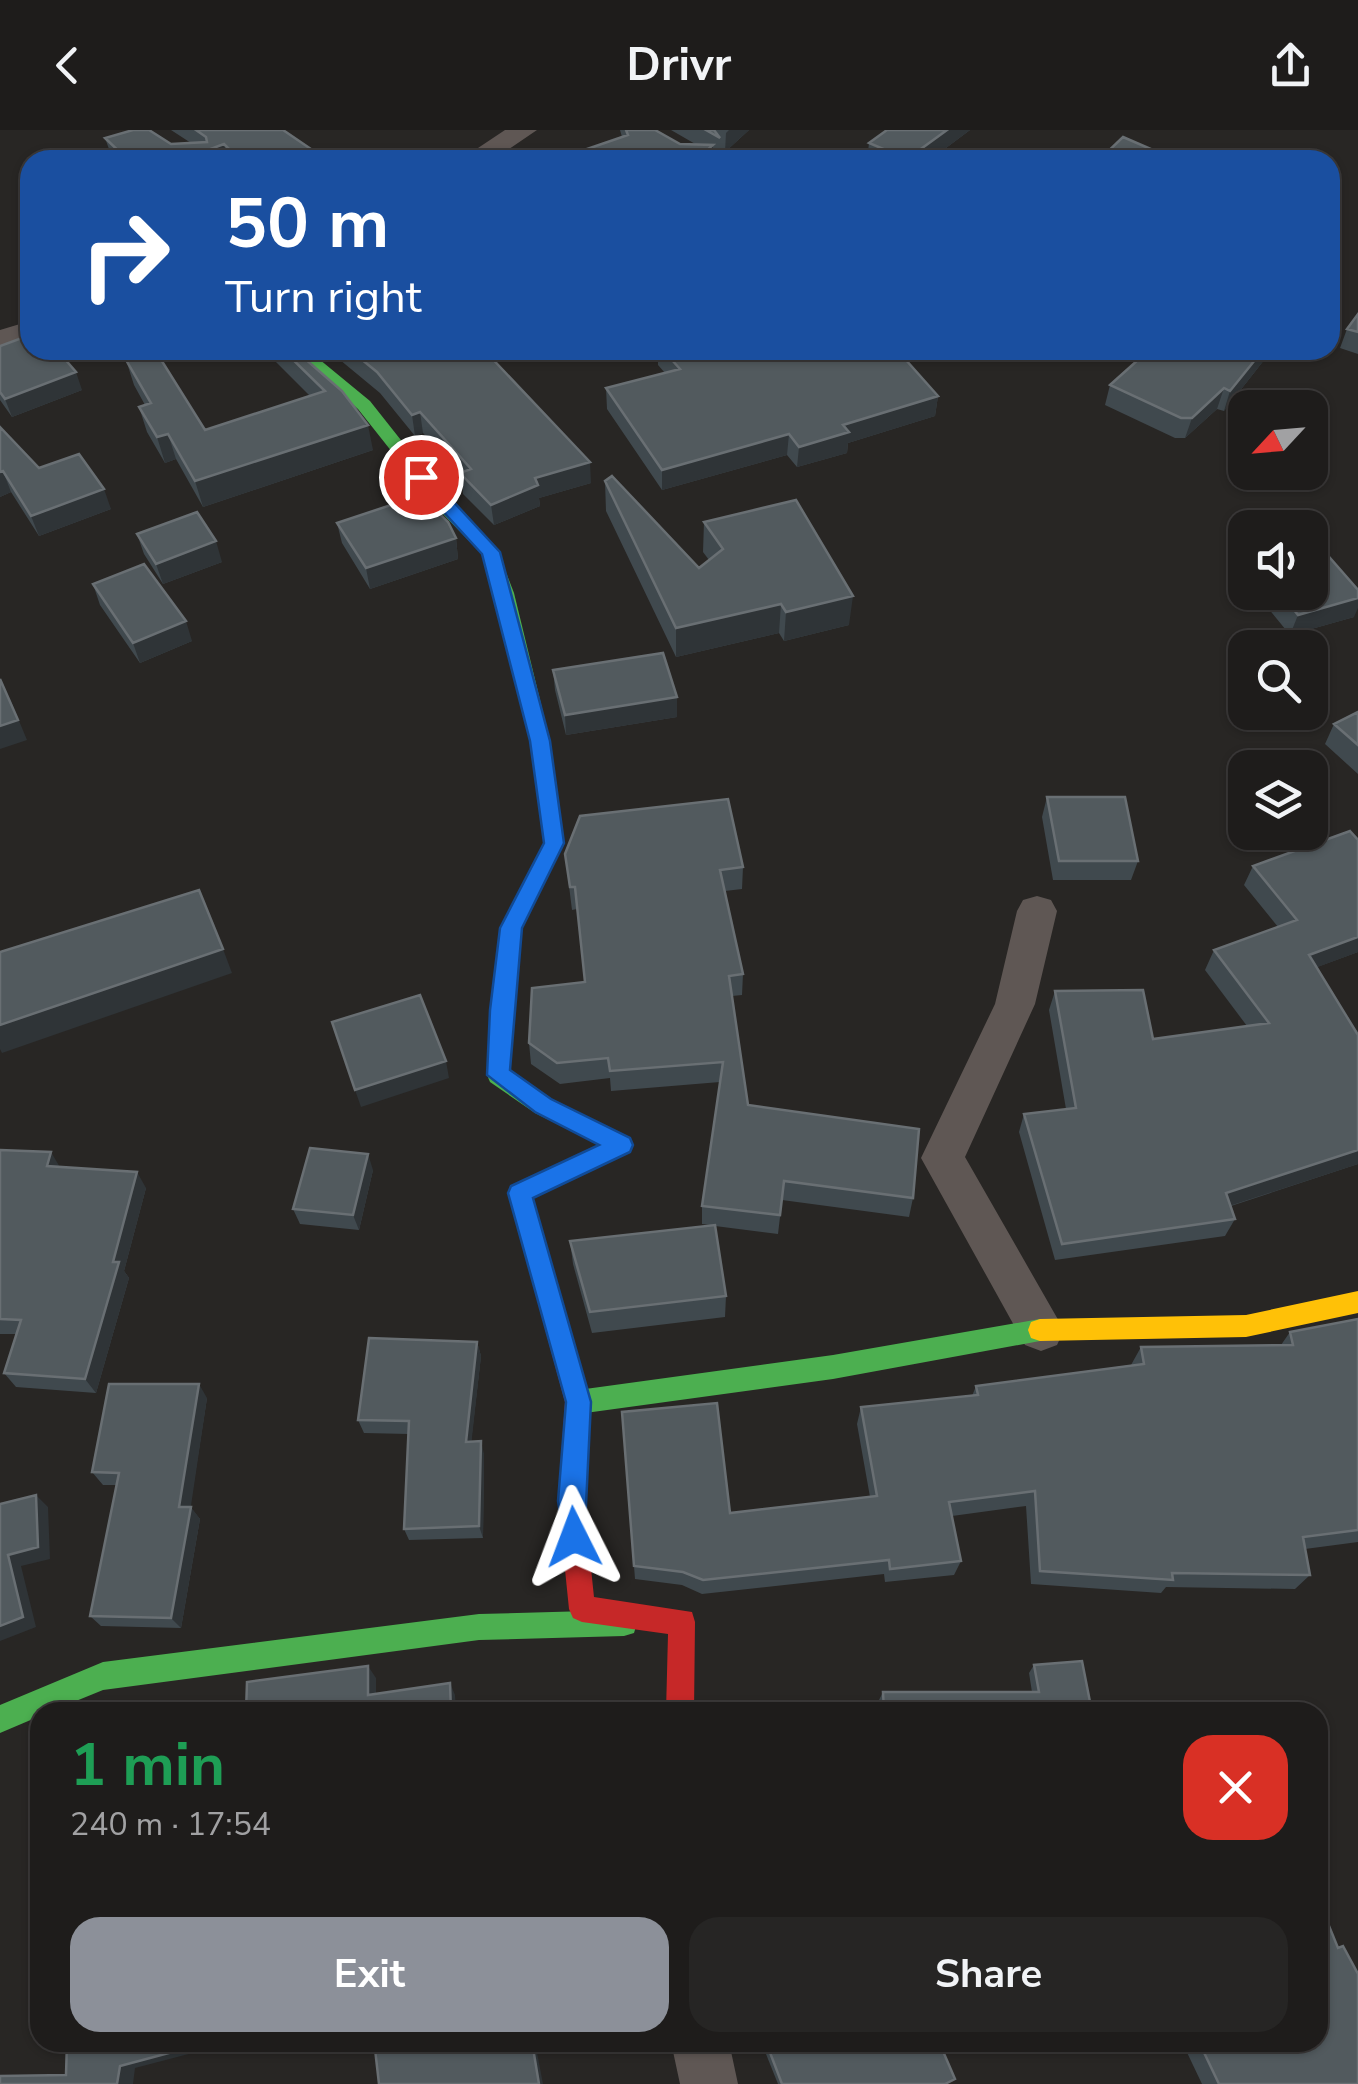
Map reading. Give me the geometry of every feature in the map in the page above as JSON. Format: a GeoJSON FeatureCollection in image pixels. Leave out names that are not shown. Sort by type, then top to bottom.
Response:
{"type":"FeatureCollection","features":[{"type":"Feature","properties":{"kind":"street"},"geometry":{"type":"LineString","coordinates":[[491,150],[524,130]]}},
{"type":"Feature","properties":{"kind":"street"},"geometry":{"type":"LineString","coordinates":[[310,360],[364,405],[440,501],[491,552],[504,593],[540,741],[554,843],[511,928],[500,1010],[498,1075],[543,1106],[622,1145],[520,1193],[578,1402],[571,1501],[582,1608],[682,1622]]}},
{"type":"Feature","properties":{"kind":"street"},"geometry":{"type":"LineString","coordinates":[[1037,911],[1015,1004],[943,1158],[1040,1330]]}},
{"type":"Feature","properties":{"kind":"street"},"geometry":{"type":"LineString","coordinates":[[578,1402],[833,1367],[1040,1330],[1246,1326],[1358,1302]]}},
{"type":"Feature","properties":{"kind":"street"},"geometry":{"type":"LineString","coordinates":[[680,1702],[682,1622]]}},
{"type":"Feature","properties":{"kind":"street"},"geometry":{"type":"LineString","coordinates":[[41,1702],[103,1676],[479,1627],[682,1622]]}},
{"type":"Feature","properties":{"kind":"street"},"geometry":{"type":"LineString","coordinates":[[0,1719],[30,1706]]}},
{"type":"Feature","properties":{"kind":"street"},"geometry":{"type":"LineString","coordinates":[[702,2052],[709,2084]]}},
{"type":"Feature","properties":{"kind":"building"},"geometry":{"type":"Polygon","coordinates":[[[149,130],[171,144],[207,142],[196,130],[283,130],[312,150],[230,150],[224,144],[208,150],[118,150],[105,138],[149,130]]]}},
{"type":"Feature","properties":{"kind":"building"},"geometry":{"type":"Polygon","coordinates":[[[626,130],[655,130],[680,144],[713,145],[707,150],[584,150],[628,135],[626,130]]]}},
{"type":"Feature","properties":{"kind":"building"},"geometry":{"type":"Polygon","coordinates":[[[887,130],[947,130],[919,150],[886,150],[869,143],[887,130]]]}},
{"type":"Feature","properties":{"kind":"building"},"geometry":{"type":"Polygon","coordinates":[[[1123,137],[1153,150],[1109,150],[1123,137]]]}},
{"type":"Feature","properties":{"kind":"building"},"geometry":{"type":"Polygon","coordinates":[[[1358,314],[1358,332],[1347,329],[1358,314]]]}},
{"type":"Feature","properties":{"kind":"building"},"geometry":{"type":"Polygon","coordinates":[[[20,339],[20,360],[66,360],[76,372],[5,399],[0,392],[0,346],[20,339]]]}},
{"type":"Feature","properties":{"kind":"building"},"geometry":{"type":"Polygon","coordinates":[[[126,360],[161,360],[205,430],[325,391],[293,360],[306,360],[342,391],[368,425],[195,481],[168,434],[157,437],[139,407],[151,403],[126,360]]]}},
{"type":"Feature","properties":{"kind":"building"},"geometry":{"type":"Polygon","coordinates":[[[362,360],[493,360],[590,462],[535,478],[538,485],[491,505],[460,473],[471,469],[420,412],[412,415],[362,360]]]}},
{"type":"Feature","properties":{"kind":"building"},"geometry":{"type":"Polygon","coordinates":[[[672,360],[906,360],[938,396],[843,425],[849,432],[799,447],[789,434],[662,470],[606,388],[680,369],[672,360]]]}},
{"type":"Feature","properties":{"kind":"building"},"geometry":{"type":"Polygon","coordinates":[[[1138,360],[1255,360],[1231,390],[1224,388],[1192,418],[1181,418],[1110,385],[1138,360]]]}},
{"type":"Feature","properties":{"kind":"building"},"geometry":{"type":"Polygon","coordinates":[[[0,427],[39,468],[79,454],[104,489],[31,516],[3,471],[0,472],[0,427]]]}},
{"type":"Feature","properties":{"kind":"building"},"geometry":{"type":"Polygon","coordinates":[[[612,476],[699,568],[723,549],[704,522],[796,500],[853,596],[786,612],[781,604],[676,628],[605,481],[612,476]]]}},
{"type":"Feature","properties":{"kind":"building"},"geometry":{"type":"Polygon","coordinates":[[[421,495],[448,522],[456,538],[366,568],[337,523],[421,495]]]}},
{"type":"Feature","properties":{"kind":"building"},"geometry":{"type":"Polygon","coordinates":[[[197,512],[216,541],[156,564],[137,534],[197,512]]]}},
{"type":"Feature","properties":{"kind":"building"},"geometry":{"type":"Polygon","coordinates":[[[1328,556],[1358,590],[1358,598],[1328,606],[1328,556]]]}},
{"type":"Feature","properties":{"kind":"building"},"geometry":{"type":"Polygon","coordinates":[[[144,564],[186,621],[133,643],[93,584],[144,564]]]}},
{"type":"Feature","properties":{"kind":"building"},"geometry":{"type":"Polygon","coordinates":[[[663,653],[677,697],[565,715],[553,670],[663,653]]]}},
{"type":"Feature","properties":{"kind":"building"},"geometry":{"type":"Polygon","coordinates":[[[0,679],[18,720],[0,726],[0,679]]]}},
{"type":"Feature","properties":{"kind":"building"},"geometry":{"type":"Polygon","coordinates":[[[1358,712],[1358,745],[1334,724],[1358,712]]]}},
{"type":"Feature","properties":{"kind":"building"},"geometry":{"type":"Polygon","coordinates":[[[1047,797],[1125,797],[1138,861],[1059,861],[1047,797]]]}},
{"type":"Feature","properties":{"kind":"building"},"geometry":{"type":"Polygon","coordinates":[[[728,799],[743,867],[720,870],[743,974],[729,976],[748,1105],[919,1129],[913,1198],[784,1181],[780,1215],[702,1206],[723,1062],[610,1071],[608,1058],[557,1063],[529,1043],[532,988],[585,982],[575,887],[570,887],[565,854],[580,816],[728,799]]]}},
{"type":"Feature","properties":{"kind":"building"},"geometry":{"type":"Polygon","coordinates":[[[1350,831],[1358,840],[1358,937],[1309,955],[1358,1035],[1358,1150],[1226,1193],[1235,1219],[1062,1244],[1024,1114],[1076,1108],[1055,991],[1143,990],[1153,1039],[1269,1023],[1214,950],[1297,920],[1253,866],[1297,850],[1328,850],[1328,839],[1350,831]]]}},
{"type":"Feature","properties":{"kind":"building"},"geometry":{"type":"Polygon","coordinates":[[[199,890],[223,949],[0,1025],[0,952],[199,890]]]}},
{"type":"Feature","properties":{"kind":"building"},"geometry":{"type":"Polygon","coordinates":[[[420,995],[446,1061],[355,1090],[332,1022],[420,995]]]}},
{"type":"Feature","properties":{"kind":"building"},"geometry":{"type":"Polygon","coordinates":[[[310,1148],[368,1154],[353,1215],[293,1209],[310,1148]]]}},
{"type":"Feature","properties":{"kind":"building"},"geometry":{"type":"Polygon","coordinates":[[[0,1150],[51,1152],[47,1166],[137,1172],[113,1262],[119,1262],[85,1379],[4,1373],[21,1320],[0,1319],[0,1150]]]}},
{"type":"Feature","properties":{"kind":"building"},"geometry":{"type":"Polygon","coordinates":[[[715,1225],[726,1296],[590,1312],[570,1241],[715,1225]]]}},
{"type":"Feature","properties":{"kind":"building"},"geometry":{"type":"Polygon","coordinates":[[[1358,1319],[1358,1530],[1303,1537],[1310,1575],[1172,1573],[1173,1580],[1040,1571],[1035,1491],[949,1502],[961,1561],[890,1569],[889,1560],[703,1580],[683,1572],[634,1566],[622,1412],[717,1403],[730,1513],[877,1496],[861,1407],[978,1395],[976,1386],[1144,1364],[1141,1347],[1293,1345],[1290,1332],[1358,1319]]]}},
{"type":"Feature","properties":{"kind":"building"},"geometry":{"type":"Polygon","coordinates":[[[369,1338],[477,1342],[466,1442],[481,1441],[479,1526],[404,1529],[409,1421],[358,1420],[369,1338]]]}},
{"type":"Feature","properties":{"kind":"building"},"geometry":{"type":"Polygon","coordinates":[[[109,1384],[199,1384],[179,1507],[191,1507],[171,1618],[90,1616],[119,1473],[92,1472],[109,1384]]]}},
{"type":"Feature","properties":{"kind":"building"},"geometry":{"type":"Polygon","coordinates":[[[36,1495],[38,1547],[8,1555],[23,1617],[0,1626],[0,1504],[36,1495]]]}},
{"type":"Feature","properties":{"kind":"building"},"geometry":{"type":"Polygon","coordinates":[[[1082,1661],[1090,1702],[884,1702],[883,1692],[1039,1692],[1034,1665],[1082,1661]]]}},
{"type":"Feature","properties":{"kind":"building"},"geometry":{"type":"Polygon","coordinates":[[[368,1666],[368,1695],[450,1683],[451,1702],[246,1702],[247,1682],[368,1666]]]}},
{"type":"Feature","properties":{"kind":"building"},"geometry":{"type":"Polygon","coordinates":[[[1328,1924],[1338,1948],[1343,1946],[1358,1974],[1358,2084],[1219,2084],[1204,2052],[1328,2052],[1328,1924]]]}},
{"type":"Feature","properties":{"kind":"building"},"geometry":{"type":"Polygon","coordinates":[[[67,2052],[172,2052],[120,2066],[117,2084],[0,2084],[0,2076],[66,2075],[67,2052]]]}},
{"type":"Feature","properties":{"kind":"building"},"geometry":{"type":"Polygon","coordinates":[[[375,2052],[534,2052],[539,2084],[379,2084],[375,2052]]]}},
{"type":"Feature","properties":{"kind":"building"},"geometry":{"type":"Polygon","coordinates":[[[770,2052],[943,2052],[955,2079],[945,2084],[782,2084],[770,2052]]]}},
{"type":"Feature","properties":{"kind":"traffic: fast"},"geometry":{"type":"LineString","coordinates":[[310,360],[364,405],[440,501],[491,553],[505,593],[540,741],[554,843],[511,928],[498,1075],[543,1106],[622,1145],[550,1179]]}},
{"type":"Feature","properties":{"kind":"traffic: fast"},"geometry":{"type":"LineString","coordinates":[[578,1402],[833,1367],[1040,1330]]}},
{"type":"Feature","properties":{"kind":"traffic: fast"},"geometry":{"type":"LineString","coordinates":[[41,1702],[103,1676],[479,1627],[624,1623]]}},
{"type":"Feature","properties":{"kind":"traffic: fast"},"geometry":{"type":"LineString","coordinates":[[0,1719],[30,1706]]}},
{"type":"Feature","properties":{"kind":"traffic: slow"},"geometry":{"type":"LineString","coordinates":[[1040,1330],[1246,1326],[1358,1302]]}},
{"type":"Feature","properties":{"kind":"traffic: jam"},"geometry":{"type":"LineString","coordinates":[[550,1179],[520,1193],[578,1402],[571,1501],[582,1609],[682,1622],[680,1702]]}},
{"type":"Feature","properties":{"kind":"route"},"geometry":{"type":"LineString","coordinates":[[421,477],[491,552],[540,741],[554,843],[511,928],[500,1010],[498,1075],[543,1106],[622,1145],[520,1193],[578,1402],[571,1501],[574,1537]]}}]}
